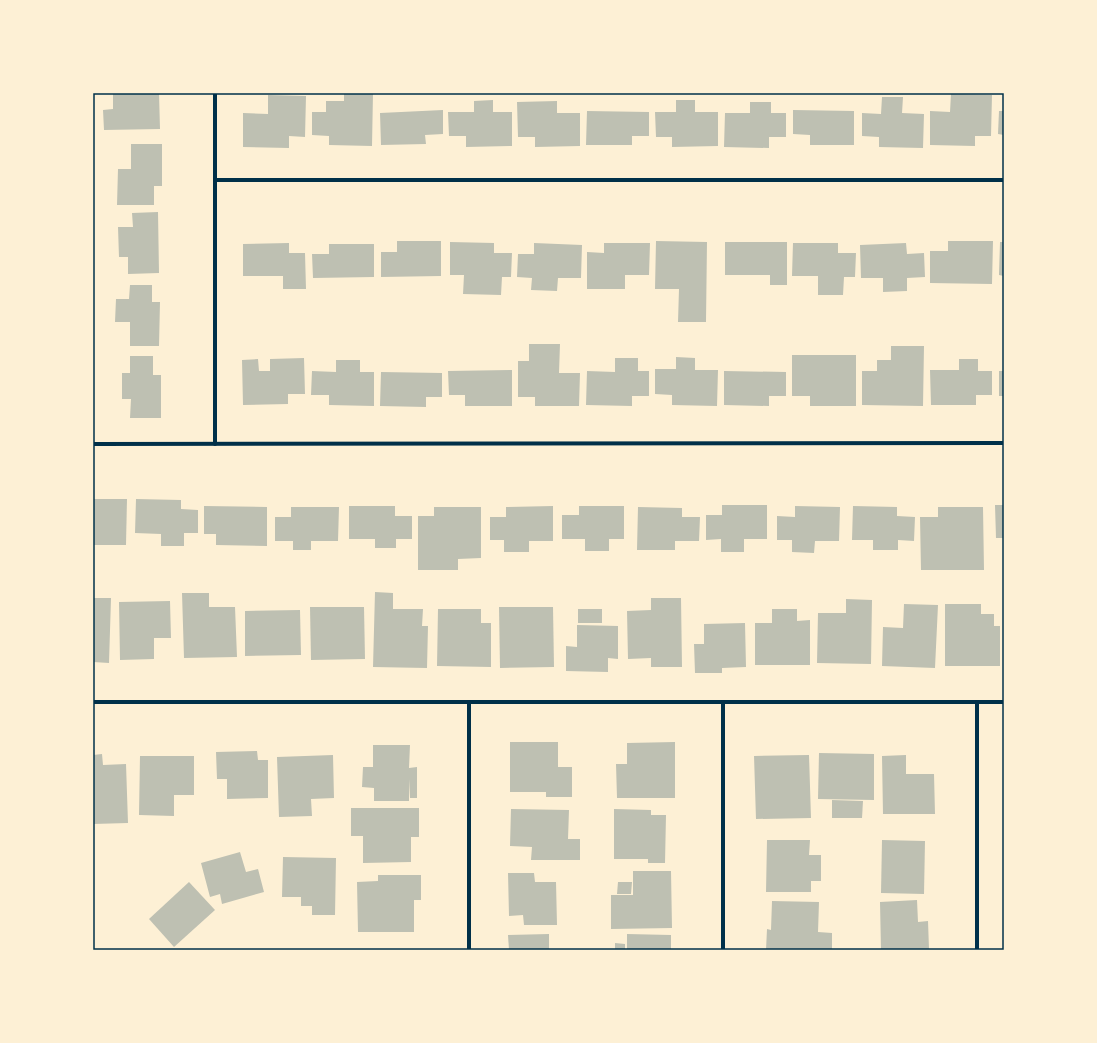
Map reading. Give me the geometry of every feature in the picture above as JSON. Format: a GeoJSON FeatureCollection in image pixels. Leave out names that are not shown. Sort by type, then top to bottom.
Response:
{"type":"FeatureCollection","features":[{"type":"Feature","properties":{"kind":"street"},"geometry":{"type":"LineString","coordinates":[[215,93],[215,444]]}},
{"type":"Feature","properties":{"kind":"street"},"geometry":{"type":"LineString","coordinates":[[215,180],[1004,180]]}},
{"type":"Feature","properties":{"kind":"street"},"geometry":{"type":"LineString","coordinates":[[93,444],[1004,443]]}},
{"type":"Feature","properties":{"kind":"street"},"geometry":{"type":"LineString","coordinates":[[93,702],[1004,702]]}},
{"type":"Feature","properties":{"kind":"street"},"geometry":{"type":"LineString","coordinates":[[469,702],[469,950]]}},
{"type":"Feature","properties":{"kind":"street"},"geometry":{"type":"LineString","coordinates":[[723,702],[723,950]]}},
{"type":"Feature","properties":{"kind":"street"},"geometry":{"type":"LineString","coordinates":[[977,702],[977,950]]}},
{"type":"Feature","properties":{"kind":"building"},"geometry":{"type":"Polygon","coordinates":[[[113,93],[159,93],[160,129],[104,130],[103,110],[113,109],[113,93]]]}},
{"type":"Feature","properties":{"kind":"building"},"geometry":{"type":"Polygon","coordinates":[[[344,93],[373,93],[372,146],[329,145],[329,136],[312,135],[312,112],[326,112],[326,101],[344,101],[344,93]]]}},
{"type":"Feature","properties":{"kind":"building"},"geometry":{"type":"Polygon","coordinates":[[[951,94],[992,95],[991,136],[975,136],[975,146],[930,145],[930,111],[950,112],[951,94]]]}},
{"type":"Feature","properties":{"kind":"building"},"geometry":{"type":"Polygon","coordinates":[[[268,95],[306,96],[305,137],[289,136],[289,148],[243,147],[243,113],[268,114],[268,95]]]}},
{"type":"Feature","properties":{"kind":"building"},"geometry":{"type":"Polygon","coordinates":[[[882,97],[903,97],[902,113],[924,114],[923,148],[879,147],[879,137],[862,136],[862,113],[881,114],[882,97]]]}},
{"type":"Feature","properties":{"kind":"building"},"geometry":{"type":"Polygon","coordinates":[[[493,100],[493,112],[512,112],[512,146],[466,147],[466,136],[449,136],[448,112],[474,112],[474,101],[493,100]]]}},
{"type":"Feature","properties":{"kind":"building"},"geometry":{"type":"Polygon","coordinates":[[[676,100],[695,100],[695,112],[718,112],[718,146],[672,147],[672,137],[656,137],[655,112],[676,112],[676,100]]]}},
{"type":"Feature","properties":{"kind":"building"},"geometry":{"type":"Polygon","coordinates":[[[557,101],[557,113],[580,113],[580,146],[535,147],[535,137],[518,137],[517,102],[557,101]]]}},
{"type":"Feature","properties":{"kind":"building"},"geometry":{"type":"Polygon","coordinates":[[[750,102],[771,102],[771,113],[786,113],[786,137],[769,137],[769,148],[724,147],[725,113],[750,113],[750,102]]]}},
{"type":"Feature","properties":{"kind":"building"},"geometry":{"type":"Polygon","coordinates":[[[443,110],[443,134],[425,135],[426,144],[381,145],[380,113],[443,110]]]}},
{"type":"Feature","properties":{"kind":"building"},"geometry":{"type":"Polygon","coordinates":[[[793,110],[854,111],[854,145],[810,145],[810,135],[793,134],[793,110]]]}},
{"type":"Feature","properties":{"kind":"building"},"geometry":{"type":"Polygon","coordinates":[[[587,111],[649,112],[649,136],[632,136],[632,145],[586,145],[587,111]]]}},
{"type":"Feature","properties":{"kind":"building"},"geometry":{"type":"Polygon","coordinates":[[[999,111],[1004,111],[1004,135],[998,134],[999,111]]]}},
{"type":"Feature","properties":{"kind":"building"},"geometry":{"type":"Polygon","coordinates":[[[131,144],[162,144],[162,186],[154,186],[154,205],[117,205],[118,169],[131,169],[131,144]]]}},
{"type":"Feature","properties":{"kind":"building"},"geometry":{"type":"Polygon","coordinates":[[[158,212],[159,273],[128,274],[128,257],[119,257],[118,227],[133,227],[132,213],[158,212]]]}},
{"type":"Feature","properties":{"kind":"building"},"geometry":{"type":"Polygon","coordinates":[[[397,241],[441,241],[441,276],[381,277],[381,252],[397,252],[397,241]]]}},
{"type":"Feature","properties":{"kind":"building"},"geometry":{"type":"Polygon","coordinates":[[[656,241],[707,242],[706,322],[678,322],[679,289],[655,289],[656,241]]]}},
{"type":"Feature","properties":{"kind":"building"},"geometry":{"type":"Polygon","coordinates":[[[948,241],[993,241],[992,284],[930,283],[930,251],[948,251],[948,241]]]}},
{"type":"Feature","properties":{"kind":"building"},"geometry":{"type":"Polygon","coordinates":[[[450,242],[494,243],[494,253],[512,253],[511,277],[502,277],[501,295],[463,294],[464,275],[450,275],[450,242]]]}},
{"type":"Feature","properties":{"kind":"building"},"geometry":{"type":"Polygon","coordinates":[[[725,242],[787,242],[787,285],[770,285],[770,275],[725,275],[725,242]]]}},
{"type":"Feature","properties":{"kind":"building"},"geometry":{"type":"Polygon","coordinates":[[[1000,242],[1004,242],[1004,276],[999,275],[1000,242]]]}},
{"type":"Feature","properties":{"kind":"building"},"geometry":{"type":"Polygon","coordinates":[[[289,243],[289,253],[305,253],[306,289],[283,289],[283,276],[243,276],[243,244],[289,243]]]}},
{"type":"Feature","properties":{"kind":"building"},"geometry":{"type":"Polygon","coordinates":[[[534,243],[582,245],[581,278],[558,278],[557,291],[531,290],[532,278],[517,277],[518,254],[534,254],[534,243]]]}},
{"type":"Feature","properties":{"kind":"building"},"geometry":{"type":"Polygon","coordinates":[[[604,243],[650,243],[649,275],[625,275],[625,289],[587,289],[587,252],[604,253],[604,243]]]}},
{"type":"Feature","properties":{"kind":"building"},"geometry":{"type":"Polygon","coordinates":[[[793,243],[838,243],[838,253],[856,253],[855,277],[844,277],[843,295],[818,295],[818,276],[792,276],[793,243]]]}},
{"type":"Feature","properties":{"kind":"building"},"geometry":{"type":"Polygon","coordinates":[[[906,243],[907,254],[924,253],[925,277],[907,278],[907,291],[883,292],[883,278],[861,278],[860,245],[906,243]]]}},
{"type":"Feature","properties":{"kind":"building"},"geometry":{"type":"Polygon","coordinates":[[[329,244],[374,244],[374,277],[313,278],[312,254],[329,254],[329,244]]]}},
{"type":"Feature","properties":{"kind":"building"},"geometry":{"type":"Polygon","coordinates":[[[130,285],[152,285],[152,302],[160,302],[159,346],[130,346],[130,322],[115,322],[116,299],[129,299],[130,285]]]}},
{"type":"Feature","properties":{"kind":"building"},"geometry":{"type":"Polygon","coordinates":[[[529,344],[560,344],[559,373],[580,373],[579,406],[535,406],[535,397],[518,397],[518,361],[529,361],[529,344]]]}},
{"type":"Feature","properties":{"kind":"building"},"geometry":{"type":"Polygon","coordinates":[[[891,346],[924,346],[923,406],[862,405],[862,371],[877,371],[877,360],[891,360],[891,346]]]}},
{"type":"Feature","properties":{"kind":"building"},"geometry":{"type":"Polygon","coordinates":[[[792,355],[856,355],[856,406],[810,406],[810,396],[792,396],[792,355]]]}},
{"type":"Feature","properties":{"kind":"building"},"geometry":{"type":"Polygon","coordinates":[[[130,356],[153,356],[153,375],[161,375],[161,418],[130,418],[131,399],[122,399],[122,373],[130,373],[130,356]]]}},
{"type":"Feature","properties":{"kind":"building"},"geometry":{"type":"Polygon","coordinates":[[[676,357],[695,358],[695,370],[718,370],[717,406],[672,405],[672,395],[655,394],[655,369],[676,369],[676,357]]]}},
{"type":"Feature","properties":{"kind":"building"},"geometry":{"type":"Polygon","coordinates":[[[304,358],[305,394],[288,394],[288,404],[243,405],[242,360],[258,359],[259,371],[270,371],[270,359],[304,358]]]}},
{"type":"Feature","properties":{"kind":"building"},"geometry":{"type":"Polygon","coordinates":[[[615,358],[638,358],[638,371],[649,371],[649,396],[632,396],[632,406],[586,405],[587,371],[615,372],[615,358]]]}},
{"type":"Feature","properties":{"kind":"building"},"geometry":{"type":"Polygon","coordinates":[[[959,359],[978,359],[978,371],[992,371],[992,395],[976,395],[976,405],[931,405],[930,370],[959,370],[959,359]]]}},
{"type":"Feature","properties":{"kind":"building"},"geometry":{"type":"Polygon","coordinates":[[[336,360],[360,360],[360,372],[374,372],[374,406],[329,405],[329,395],[311,395],[312,371],[336,372],[336,360]]]}},
{"type":"Feature","properties":{"kind":"building"},"geometry":{"type":"Polygon","coordinates":[[[512,370],[512,406],[465,406],[465,395],[449,395],[448,371],[512,370]]]}},
{"type":"Feature","properties":{"kind":"building"},"geometry":{"type":"Polygon","coordinates":[[[724,371],[786,372],[786,396],[769,396],[769,406],[724,405],[724,371]]]}},
{"type":"Feature","properties":{"kind":"building"},"geometry":{"type":"Polygon","coordinates":[[[999,371],[1004,371],[1004,396],[999,396],[999,371]]]}},
{"type":"Feature","properties":{"kind":"building"},"geometry":{"type":"Polygon","coordinates":[[[381,372],[442,373],[442,397],[426,397],[426,407],[380,406],[381,372]]]}},
{"type":"Feature","properties":{"kind":"building"},"geometry":{"type":"Polygon","coordinates":[[[93,499],[127,499],[126,545],[93,545],[93,499]]]}},
{"type":"Feature","properties":{"kind":"building"},"geometry":{"type":"Polygon","coordinates":[[[136,499],[181,500],[181,509],[198,510],[198,533],[184,533],[184,546],[161,546],[161,534],[135,533],[136,499]]]}},
{"type":"Feature","properties":{"kind":"building"},"geometry":{"type":"Polygon","coordinates":[[[722,505],[767,505],[767,539],[744,539],[744,552],[721,552],[721,539],[706,540],[706,515],[722,515],[722,505]]]}},
{"type":"Feature","properties":{"kind":"building"},"geometry":{"type":"Polygon","coordinates":[[[995,505],[1004,505],[1004,538],[996,538],[995,505]]]}},
{"type":"Feature","properties":{"kind":"building"},"geometry":{"type":"Polygon","coordinates":[[[204,506],[267,507],[267,546],[216,545],[216,534],[204,534],[204,506]]]}},
{"type":"Feature","properties":{"kind":"building"},"geometry":{"type":"Polygon","coordinates":[[[349,506],[395,506],[395,516],[412,516],[412,539],[396,539],[396,548],[375,548],[375,539],[349,539],[349,506]]]}},
{"type":"Feature","properties":{"kind":"building"},"geometry":{"type":"Polygon","coordinates":[[[553,506],[553,541],[529,541],[529,552],[504,552],[504,540],[490,540],[490,517],[506,517],[506,507],[553,506]]]}},
{"type":"Feature","properties":{"kind":"building"},"geometry":{"type":"Polygon","coordinates":[[[579,506],[624,506],[624,539],[609,539],[609,551],[585,551],[585,539],[562,539],[562,515],[579,515],[579,506]]]}},
{"type":"Feature","properties":{"kind":"building"},"geometry":{"type":"Polygon","coordinates":[[[795,506],[840,507],[839,541],[815,541],[814,553],[792,552],[792,540],[777,540],[777,516],[795,517],[795,506]]]}},
{"type":"Feature","properties":{"kind":"building"},"geometry":{"type":"Polygon","coordinates":[[[853,506],[897,507],[897,516],[915,517],[914,541],[898,540],[898,550],[873,550],[873,540],[852,540],[853,506]]]}},
{"type":"Feature","properties":{"kind":"building"},"geometry":{"type":"Polygon","coordinates":[[[291,507],[339,507],[338,541],[311,541],[311,550],[293,550],[293,541],[275,541],[275,517],[291,517],[291,507]]]}},
{"type":"Feature","properties":{"kind":"building"},"geometry":{"type":"Polygon","coordinates":[[[434,507],[481,507],[481,558],[458,559],[458,570],[418,570],[418,516],[434,516],[434,507]]]}},
{"type":"Feature","properties":{"kind":"building"},"geometry":{"type":"Polygon","coordinates":[[[638,507],[682,508],[682,517],[700,517],[699,541],[675,541],[675,550],[637,550],[638,507]]]}},
{"type":"Feature","properties":{"kind":"building"},"geometry":{"type":"Polygon","coordinates":[[[938,507],[983,507],[984,570],[921,570],[920,517],[938,517],[938,507]]]}},
{"type":"Feature","properties":{"kind":"building"},"geometry":{"type":"Polygon","coordinates":[[[375,592],[393,593],[393,609],[423,609],[422,626],[428,626],[427,668],[373,667],[375,592]]]}},
{"type":"Feature","properties":{"kind":"building"},"geometry":{"type":"Polygon","coordinates":[[[182,593],[209,593],[209,607],[235,607],[237,657],[184,658],[182,593]]]}},
{"type":"Feature","properties":{"kind":"building"},"geometry":{"type":"Polygon","coordinates":[[[93,598],[111,598],[109,663],[93,662],[93,598]]]}},
{"type":"Feature","properties":{"kind":"building"},"geometry":{"type":"Polygon","coordinates":[[[651,598],[681,598],[682,667],[651,667],[651,658],[628,659],[627,611],[651,610],[651,598]]]}},
{"type":"Feature","properties":{"kind":"building"},"geometry":{"type":"Polygon","coordinates":[[[846,599],[872,600],[871,664],[817,663],[818,613],[846,613],[846,599]]]}},
{"type":"Feature","properties":{"kind":"building"},"geometry":{"type":"Polygon","coordinates":[[[170,601],[171,638],[154,638],[154,659],[120,660],[119,602],[170,601]]]}},
{"type":"Feature","properties":{"kind":"building"},"geometry":{"type":"Polygon","coordinates":[[[904,604],[938,605],[935,668],[882,666],[883,627],[903,628],[904,604]]]}},
{"type":"Feature","properties":{"kind":"building"},"geometry":{"type":"Polygon","coordinates":[[[945,604],[981,604],[981,614],[994,614],[994,626],[1000,626],[1000,666],[945,666],[945,604]]]}},
{"type":"Feature","properties":{"kind":"building"},"geometry":{"type":"Polygon","coordinates":[[[310,607],[364,607],[365,659],[311,660],[310,607]]]}},
{"type":"Feature","properties":{"kind":"building"},"geometry":{"type":"Polygon","coordinates":[[[499,607],[553,607],[554,667],[500,668],[499,607]]]}},
{"type":"Feature","properties":{"kind":"building"},"geometry":{"type":"Polygon","coordinates":[[[438,609],[481,609],[481,623],[491,623],[491,667],[437,666],[438,609]]]}},
{"type":"Feature","properties":{"kind":"building"},"geometry":{"type":"Polygon","coordinates":[[[578,609],[602,609],[602,623],[578,623],[578,609]]]}},
{"type":"Feature","properties":{"kind":"building"},"geometry":{"type":"Polygon","coordinates":[[[772,609],[797,609],[797,621],[810,620],[810,665],[755,665],[755,623],[772,623],[772,609]]]}},
{"type":"Feature","properties":{"kind":"building"},"geometry":{"type":"Polygon","coordinates":[[[300,610],[301,655],[245,656],[245,611],[300,610]]]}},
{"type":"Feature","properties":{"kind":"building"},"geometry":{"type":"Polygon","coordinates":[[[745,623],[746,667],[722,668],[722,673],[695,673],[694,644],[704,644],[704,624],[745,623]]]}},
{"type":"Feature","properties":{"kind":"building"},"geometry":{"type":"Polygon","coordinates":[[[577,625],[618,626],[618,659],[608,658],[608,672],[566,671],[566,646],[577,647],[577,625]]]}},
{"type":"Feature","properties":{"kind":"building"},"geometry":{"type":"Polygon","coordinates":[[[510,742],[558,742],[558,767],[572,767],[572,797],[546,797],[546,792],[510,792],[510,742]]]}},
{"type":"Feature","properties":{"kind":"building"},"geometry":{"type":"Polygon","coordinates":[[[675,742],[675,798],[617,798],[616,764],[627,764],[627,743],[675,742]]]}},
{"type":"Feature","properties":{"kind":"building"},"geometry":{"type":"Polygon","coordinates":[[[373,745],[410,745],[409,768],[417,767],[417,798],[410,798],[409,779],[409,801],[374,801],[374,788],[362,787],[363,767],[373,767],[373,745]]]}},
{"type":"Feature","properties":{"kind":"building"},"geometry":{"type":"Polygon","coordinates":[[[257,751],[258,760],[268,760],[268,798],[227,799],[227,779],[217,779],[216,752],[257,751]]]}},
{"type":"Feature","properties":{"kind":"building"},"geometry":{"type":"Polygon","coordinates":[[[819,753],[874,754],[874,800],[818,799],[819,753]]]}},
{"type":"Feature","properties":{"kind":"building"},"geometry":{"type":"Polygon","coordinates":[[[102,754],[103,765],[126,764],[128,823],[93,824],[93,755],[102,754]]]}},
{"type":"Feature","properties":{"kind":"building"},"geometry":{"type":"Polygon","coordinates":[[[333,755],[334,798],[311,799],[312,816],[279,817],[277,757],[333,755]]]}},
{"type":"Feature","properties":{"kind":"building"},"geometry":{"type":"Polygon","coordinates":[[[809,755],[811,818],[756,819],[754,756],[809,755]]]}},
{"type":"Feature","properties":{"kind":"building"},"geometry":{"type":"Polygon","coordinates":[[[906,755],[906,774],[934,774],[935,814],[883,814],[882,756],[906,755]]]}},
{"type":"Feature","properties":{"kind":"building"},"geometry":{"type":"Polygon","coordinates":[[[140,756],[194,756],[194,795],[174,795],[174,816],[139,815],[140,756]]]}},
{"type":"Feature","properties":{"kind":"building"},"geometry":{"type":"Polygon","coordinates":[[[832,800],[863,801],[862,818],[832,818],[832,800]]]}},
{"type":"Feature","properties":{"kind":"building"},"geometry":{"type":"Polygon","coordinates":[[[351,808],[419,808],[419,837],[411,837],[411,862],[363,863],[363,836],[351,836],[351,808]]]}},
{"type":"Feature","properties":{"kind":"building"},"geometry":{"type":"Polygon","coordinates":[[[511,809],[569,810],[568,839],[580,839],[580,860],[531,860],[532,847],[510,846],[511,809]]]}},
{"type":"Feature","properties":{"kind":"building"},"geometry":{"type":"Polygon","coordinates":[[[614,809],[651,810],[651,815],[666,815],[665,863],[648,863],[648,859],[614,859],[614,809]]]}},
{"type":"Feature","properties":{"kind":"building"},"geometry":{"type":"Polygon","coordinates":[[[767,840],[810,840],[809,855],[821,855],[821,881],[811,881],[811,892],[766,892],[767,840]]]}},
{"type":"Feature","properties":{"kind":"building"},"geometry":{"type":"Polygon","coordinates":[[[882,840],[925,841],[924,894],[881,893],[882,840]]]}},
{"type":"Feature","properties":{"kind":"building"},"geometry":{"type":"Polygon","coordinates":[[[240,852],[246,872],[258,869],[264,892],[222,904],[220,894],[210,897],[201,863],[240,852]]]}},
{"type":"Feature","properties":{"kind":"building"},"geometry":{"type":"Polygon","coordinates":[[[283,857],[336,858],[335,915],[312,915],[312,906],[301,906],[301,897],[282,897],[283,857]]]}},
{"type":"Feature","properties":{"kind":"building"},"geometry":{"type":"Polygon","coordinates":[[[633,871],[671,871],[672,928],[611,929],[611,895],[633,895],[633,871]]]}},
{"type":"Feature","properties":{"kind":"building"},"geometry":{"type":"Polygon","coordinates":[[[508,873],[534,873],[535,882],[556,882],[557,925],[524,925],[523,915],[509,916],[508,873]]]}},
{"type":"Feature","properties":{"kind":"building"},"geometry":{"type":"Polygon","coordinates":[[[378,875],[421,875],[421,900],[414,900],[414,932],[358,932],[357,882],[378,881],[378,875]]]}},
{"type":"Feature","properties":{"kind":"building"},"geometry":{"type":"Polygon","coordinates":[[[189,882],[215,910],[174,947],[149,919],[189,882]]]}},
{"type":"Feature","properties":{"kind":"building"},"geometry":{"type":"Polygon","coordinates":[[[618,882],[632,882],[631,894],[617,894],[618,882]]]}},
{"type":"Feature","properties":{"kind":"building"},"geometry":{"type":"Polygon","coordinates":[[[917,900],[918,922],[928,921],[929,949],[881,950],[880,902],[917,900]]]}},
{"type":"Feature","properties":{"kind":"building"},"geometry":{"type":"Polygon","coordinates":[[[772,901],[819,902],[818,932],[832,933],[832,950],[766,950],[767,929],[771,930],[772,901]]]}},
{"type":"Feature","properties":{"kind":"building"},"geometry":{"type":"Polygon","coordinates":[[[549,934],[549,950],[509,950],[508,935],[549,934]]]}},
{"type":"Feature","properties":{"kind":"building"},"geometry":{"type":"Polygon","coordinates":[[[627,934],[671,935],[671,950],[627,950],[627,934]]]}},
{"type":"Feature","properties":{"kind":"building"},"geometry":{"type":"Polygon","coordinates":[[[615,943],[625,944],[625,950],[615,950],[615,943]]]}}]}
